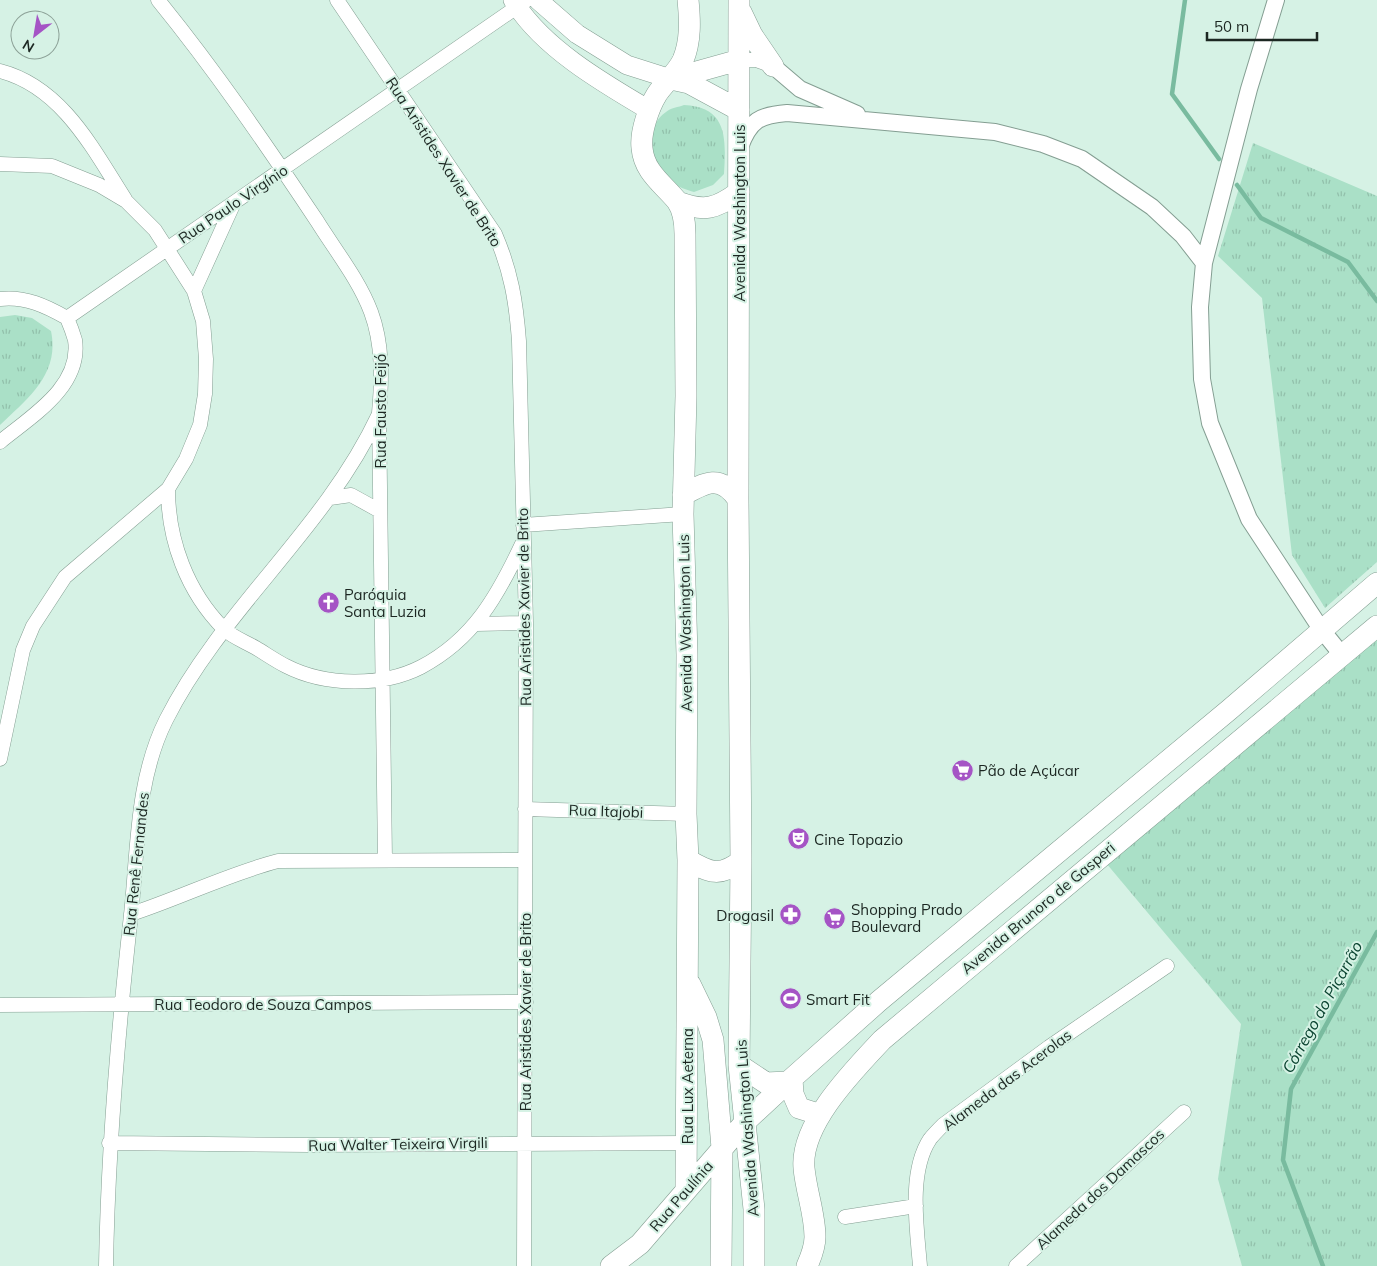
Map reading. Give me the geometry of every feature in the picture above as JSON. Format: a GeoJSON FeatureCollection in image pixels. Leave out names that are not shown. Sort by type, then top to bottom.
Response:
{"type":"FeatureCollection","features":[{"type":"Feature","properties":{"kind":"main road"},"geometry":{"type":"LineString","coordinates":[[538,0],[577,34],[627,65],[689,83],[738,110]]}},
{"type":"Feature","properties":{"kind":"main road","name":"Avenida Washington Luis"},"geometry":{"type":"LineString","coordinates":[[688,0],[690,21],[687,46],[682,62],[658,94],[649,110],[642,148],[649,171],[678,202],[684,217],[686,234],[686,396],[683,504],[687,655],[688,982],[706,1017],[713,1040],[722,1148],[721,1266]]}},
{"type":"Feature","properties":{"kind":"main road"},"geometry":{"type":"LineString","coordinates":[[519,2],[546,39],[616,91],[649,110]]}},
{"type":"Feature","properties":{"kind":"main road"},"geometry":{"type":"LineString","coordinates":[[739,4],[752,35],[773,66]]}},
{"type":"Feature","properties":{"kind":"main road","name":"Avenida Washington Luis"},"geometry":{"type":"LineString","coordinates":[[739,4],[738,499],[741,861],[739,1065],[754,1209],[753,1266]]}},
{"type":"Feature","properties":{"kind":"main road"},"geometry":{"type":"LineString","coordinates":[[671,79],[739,60]]}},
{"type":"Feature","properties":{"kind":"main road"},"geometry":{"type":"LineString","coordinates":[[678,202],[694,208],[713,208],[739,192]]}},
{"type":"Feature","properties":{"kind":"main road"},"geometry":{"type":"LineString","coordinates":[[683,504],[701,485],[719,482],[730,488],[738,499]]}},
{"type":"Feature","properties":{"kind":"main road","name":"Avenida Brunoro de Gasperi"},"geometry":{"type":"LineString","coordinates":[[722,1148],[746,1121],[879,1001],[1229,710],[1321,629],[1377,583]]}},
{"type":"Feature","properties":{"kind":"main road","name":"Avenida Brunoro de Gasperi"},"geometry":{"type":"LineString","coordinates":[[812,1261],[816,1236],[804,1167],[804,1155],[823,1110],[852,1072],[882,1040],[1377,626]]}},
{"type":"Feature","properties":{"kind":"main road"},"geometry":{"type":"LineString","coordinates":[[688,860],[704,870],[714,872],[730,870],[741,861]]}},
{"type":"Feature","properties":{"kind":"main road","name":"Rua Lux Aeterna"},"geometry":{"type":"LineString","coordinates":[[686,1190],[688,982]]}},
{"type":"Feature","properties":{"kind":"main road"},"geometry":{"type":"LineString","coordinates":[[739,1065],[766,1083],[790,1081],[799,1108],[818,1114],[823,1110]]}},
{"type":"Feature","properties":{"kind":"main road","name":"Rua Paulínia"},"geometry":{"type":"LineString","coordinates":[[640,1244],[722,1148]]}},
{"type":"Feature","properties":{"kind":"main road"},"geometry":{"type":"LineString","coordinates":[[722,1179],[735,1176],[743,1184],[747,1246],[753,1266]]}},
{"type":"Feature","properties":{"kind":"main road"},"geometry":{"type":"LineString","coordinates":[[611,1266],[640,1244]]}},
{"type":"Feature","properties":{"kind":"main road"},"geometry":{"type":"LineString","coordinates":[[632,1266],[640,1244]]}},
{"type":"Feature","properties":{"kind":"street","name":"Rua Fausto Feijó"},"geometry":{"type":"LineString","coordinates":[[158,0],[284,170],[358,284],[371,312],[379,345],[381,382],[379,413],[385,860]]}},
{"type":"Feature","properties":{"kind":"street","name":"Rua Aristides Xavier de Brito"},"geometry":{"type":"LineString","coordinates":[[337,0],[495,234],[506,260],[516,297],[519,341],[526,623],[524,1266]]}},
{"type":"Feature","properties":{"kind":"street"},"geometry":{"type":"LineString","coordinates":[[1276,0],[1249,89],[1204,263],[1200,307],[1202,379],[1210,424],[1249,519],[1321,629],[1342,655]]}},
{"type":"Feature","properties":{"kind":"street","name":"Rua Paulo Virgínio"},"geometry":{"type":"LineString","coordinates":[[67,318],[284,170],[519,2]]}},
{"type":"Feature","properties":{"kind":"street"},"geometry":{"type":"LineString","coordinates":[[739,60],[747,59],[773,66],[800,89],[876,121]]}},
{"type":"Feature","properties":{"kind":"street"},"geometry":{"type":"LineString","coordinates":[[0,71],[13,74],[59,104],[82,133],[126,201],[156,230],[194,291],[203,321],[206,359],[205,394],[200,425],[186,459],[168,489],[65,577],[46,602],[33,626],[23,650],[0,759]]}},
{"type":"Feature","properties":{"kind":"street"},"geometry":{"type":"LineString","coordinates":[[739,150],[749,128],[758,119],[768,114],[787,113],[995,132],[1043,144],[1082,159],[1152,207],[1183,236],[1204,263]]}},
{"type":"Feature","properties":{"kind":"street"},"geometry":{"type":"LineString","coordinates":[[0,164],[52,166],[99,185],[126,201]]}},
{"type":"Feature","properties":{"kind":"street"},"geometry":{"type":"LineString","coordinates":[[194,291],[233,204]]}},
{"type":"Feature","properties":{"kind":"street"},"geometry":{"type":"LineString","coordinates":[[0,299],[12,298],[43,304],[67,318],[75,341],[73,360],[63,386],[0,442]]}},
{"type":"Feature","properties":{"kind":"street","name":"Rua Renê Fernandes"},"geometry":{"type":"LineString","coordinates":[[106,1266],[109,1143],[140,808],[154,745],[185,688],[225,630],[330,498],[350,469],[379,413]]}},
{"type":"Feature","properties":{"kind":"street"},"geometry":{"type":"LineString","coordinates":[[168,489],[168,510],[175,546],[186,575],[202,602],[225,630],[286,666],[308,674],[340,681],[383,680],[421,667],[455,643],[476,624],[488,609],[524,540]]}},
{"type":"Feature","properties":{"kind":"street"},"geometry":{"type":"LineString","coordinates":[[330,498],[351,495],[380,511]]}},
{"type":"Feature","properties":{"kind":"street"},"geometry":{"type":"LineString","coordinates":[[523,525],[683,504]]}},
{"type":"Feature","properties":{"kind":"street"},"geometry":{"type":"LineString","coordinates":[[476,624],[526,623]]}},
{"type":"Feature","properties":{"kind":"street","name":"Rua Itajobi"},"geometry":{"type":"LineString","coordinates":[[525,809],[686,814]]}},
{"type":"Feature","properties":{"kind":"street"},"geometry":{"type":"LineString","coordinates":[[131,914],[180,897],[246,869],[278,861],[525,860]]}},
{"type":"Feature","properties":{"kind":"street","name":"Alameda das Acerolas"},"geometry":{"type":"LineString","coordinates":[[920,1266],[916,1206],[920,1164],[930,1140],[943,1125],[1049,1047],[1166,966]]}},
{"type":"Feature","properties":{"kind":"street","name":"Rua Teodoro de Souza Campos"},"geometry":{"type":"LineString","coordinates":[[0,1005],[526,1002]]}},
{"type":"Feature","properties":{"kind":"street","name":"Alameda dos Damascos"},"geometry":{"type":"LineString","coordinates":[[1016,1266],[1184,1112]]}},
{"type":"Feature","properties":{"kind":"street","name":"Rua Walter Teixeira Virgili"},"geometry":{"type":"LineString","coordinates":[[109,1143],[310,1145],[525,1142],[687,1143]]}},
{"type":"Feature","properties":{"kind":"street"},"geometry":{"type":"LineString","coordinates":[[846,1217],[916,1206]]}},
{"type":"Feature","properties":{"kind":"green space"},"geometry":{"type":"Polygon","coordinates":[[[684,105],[698,107],[717,118],[724,137],[724,174],[713,185],[694,192],[677,186],[664,177],[658,169],[651,149],[651,138],[658,119],[668,111],[684,105]]]}},
{"type":"Feature","properties":{"kind":"green space"},"geometry":{"type":"Polygon","coordinates":[[[1253,143],[1377,196],[1377,562],[1325,608],[1292,555],[1262,298],[1218,256],[1253,143]]]}},
{"type":"Feature","properties":{"kind":"green space"},"geometry":{"type":"Polygon","coordinates":[[[15,315],[32,318],[51,331],[53,346],[51,360],[39,384],[31,395],[0,425],[0,317],[15,315]]]}},
{"type":"Feature","properties":{"kind":"green space"},"geometry":{"type":"Polygon","coordinates":[[[1377,637],[1377,1266],[1242,1266],[1218,1179],[1241,1024],[1106,863],[1377,637]]]}},
{"type":"Feature","properties":{"kind":"waterway","name":"Córrego do Piçarrão"},"geometry":{"type":"LineString","coordinates":[[1185,0],[1172,94],[1219,159]]}},
{"type":"Feature","properties":{"kind":"waterway","name":"Córrego do Piçarrão"},"geometry":{"type":"LineString","coordinates":[[1237,185],[1261,218],[1348,262],[1377,301]]}},
{"type":"Feature","properties":{"kind":"waterway","name":"Córrego do Piçarrão"},"geometry":{"type":"LineString","coordinates":[[1323,1266],[1283,1160],[1291,1089],[1377,932]]}},
{"type":"Feature","properties":{"kind":"place","name":"Paróquia Santa Luzia"},"geometry":{"type":"Point","coordinates":[328,603]}},
{"type":"Feature","properties":{"kind":"place","name":"Pão de Açúcar"},"geometry":{"type":"Point","coordinates":[962,770]}},
{"type":"Feature","properties":{"kind":"place","name":"Cine Topazio"},"geometry":{"type":"Point","coordinates":[798,839]}},
{"type":"Feature","properties":{"kind":"place","name":"Drogasil"},"geometry":{"type":"Point","coordinates":[790,915]}},
{"type":"Feature","properties":{"kind":"place","name":"Shopping Prado Boulevard"},"geometry":{"type":"Point","coordinates":[835,918]}},
{"type":"Feature","properties":{"kind":"place","name":"Smart Fit"},"geometry":{"type":"Point","coordinates":[790,999]}}]}
